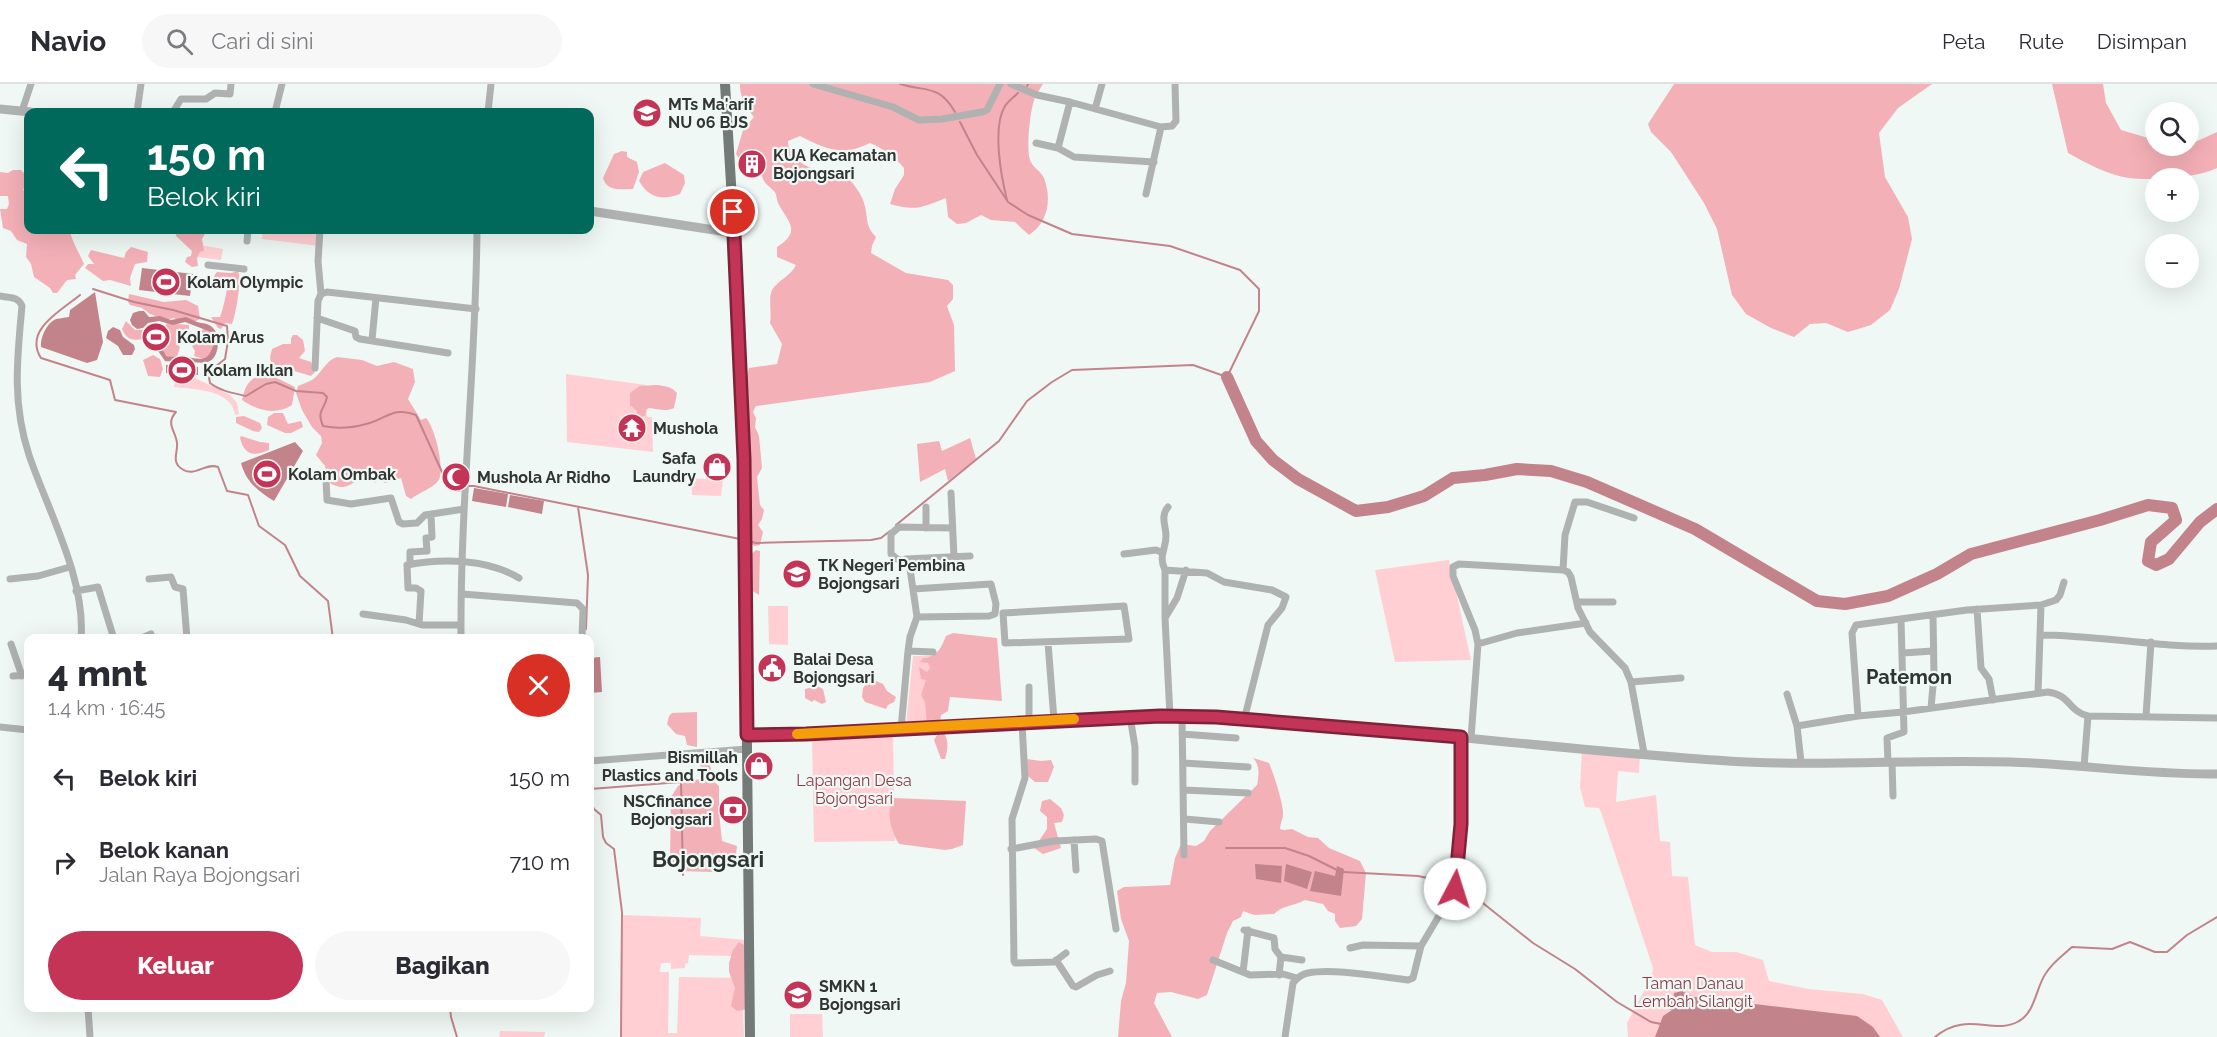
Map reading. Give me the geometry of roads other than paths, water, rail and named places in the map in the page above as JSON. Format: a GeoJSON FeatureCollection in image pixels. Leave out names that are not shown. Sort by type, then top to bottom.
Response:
{"type":"FeatureCollection","features":[{"type":"Feature","properties":{"kind":"main road"},"geometry":{"type":"LineString","coordinates":[[725,84],[744,459],[750,1037]]}},
{"type":"Feature","properties":{"kind":"street"},"geometry":{"type":"LineString","coordinates":[[27,108],[31,84]]}},
{"type":"Feature","properties":{"kind":"street"},"geometry":{"type":"LineString","coordinates":[[138,108],[141,84]]}},
{"type":"Feature","properties":{"kind":"street"},"geometry":{"type":"LineString","coordinates":[[175,108],[181,99],[206,99],[215,93],[230,94],[231,84]]}},
{"type":"Feature","properties":{"kind":"street"},"geometry":{"type":"LineString","coordinates":[[276,108],[282,84]]}},
{"type":"Feature","properties":{"kind":"street"},"geometry":{"type":"LineString","coordinates":[[488,108],[491,84]]}},
{"type":"Feature","properties":{"kind":"street"},"geometry":{"type":"LineString","coordinates":[[813,84],[892,107],[913,118],[926,120],[987,110],[1000,84]]}},
{"type":"Feature","properties":{"kind":"street"},"geometry":{"type":"LineString","coordinates":[[1011,84],[1036,95],[1161,127],[1172,126],[1176,121],[1175,84]]}},
{"type":"Feature","properties":{"kind":"street"},"geometry":{"type":"LineString","coordinates":[[1095,109],[1102,84]]}},
{"type":"Feature","properties":{"kind":"street"},"geometry":{"type":"LineString","coordinates":[[1058,148],[1070,102]]}},
{"type":"Feature","properties":{"kind":"street"},"geometry":{"type":"LineString","coordinates":[[0,108],[24,112]]}},
{"type":"Feature","properties":{"kind":"street"},"geometry":{"type":"LineString","coordinates":[[1146,194],[1161,127]]}},
{"type":"Feature","properties":{"kind":"street"},"geometry":{"type":"LineString","coordinates":[[1036,143],[1058,148],[1074,157],[1154,162]]}},
{"type":"Feature","properties":{"kind":"street"},"geometry":{"type":"LineString","coordinates":[[594,212],[734,233]]}},
{"type":"Feature","properties":{"kind":"street"},"geometry":{"type":"LineString","coordinates":[[247,241],[248,234]]}},
{"type":"Feature","properties":{"kind":"street"},"geometry":{"type":"LineString","coordinates":[[315,368],[318,301],[321,294],[318,261],[320,234]]}},
{"type":"Feature","properties":{"kind":"street"},"geometry":{"type":"LineString","coordinates":[[461,634],[465,486],[476,309],[477,234]]}},
{"type":"Feature","properties":{"kind":"street"},"geometry":{"type":"LineString","coordinates":[[208,264],[244,269]]}},
{"type":"Feature","properties":{"kind":"street"},"geometry":{"type":"LineString","coordinates":[[321,294],[327,292],[476,309]]}},
{"type":"Feature","properties":{"kind":"street"},"geometry":{"type":"LineString","coordinates":[[0,296],[14,298],[20,301],[22,306],[16,380],[19,414],[29,455],[70,567],[82,618],[81,634]]}},
{"type":"Feature","properties":{"kind":"street"},"geometry":{"type":"LineString","coordinates":[[372,340],[376,298]]}},
{"type":"Feature","properties":{"kind":"street"},"geometry":{"type":"LineString","coordinates":[[317,318],[355,330],[356,337],[360,339],[448,352]]}},
{"type":"Feature","properties":{"kind":"street"},"geometry":{"type":"LineString","coordinates":[[326,480],[326,497],[329,501],[351,504],[392,498],[399,522],[403,524],[417,523],[425,515],[464,509]]}},
{"type":"Feature","properties":{"kind":"street"},"geometry":{"type":"LineString","coordinates":[[951,493],[954,557]]}},
{"type":"Feature","properties":{"kind":"street"},"geometry":{"type":"LineString","coordinates":[[1563,570],[1564,535],[1575,501],[1587,502],[1634,518]]}},
{"type":"Feature","properties":{"kind":"street"},"geometry":{"type":"LineString","coordinates":[[926,507],[926,528]]}},
{"type":"Feature","properties":{"kind":"street"},"geometry":{"type":"LineString","coordinates":[[1168,507],[1164,514],[1166,538],[1161,552],[1165,570],[1170,716]]}},
{"type":"Feature","properties":{"kind":"street"},"geometry":{"type":"LineString","coordinates":[[410,564],[411,551],[427,553],[426,537],[432,537],[430,514]]}},
{"type":"Feature","properties":{"kind":"street"},"geometry":{"type":"LineString","coordinates":[[901,729],[908,651],[917,617],[909,562],[897,560],[890,552],[891,534],[899,527],[951,528]]}},
{"type":"Feature","properties":{"kind":"street"},"geometry":{"type":"LineString","coordinates":[[1124,554],[1156,550],[1161,552]]}},
{"type":"Feature","properties":{"kind":"street"},"geometry":{"type":"LineString","coordinates":[[897,560],[970,556]]}},
{"type":"Feature","properties":{"kind":"street"},"geometry":{"type":"LineString","coordinates":[[419,624],[421,591],[408,588],[406,566],[410,564],[435,561],[463,562],[504,569],[519,578]]}},
{"type":"Feature","properties":{"kind":"street"},"geometry":{"type":"LineString","coordinates":[[1285,1037],[1293,983],[1307,973],[1335,972],[1412,980],[1421,946],[1455,889],[1466,737],[1478,644],[1474,627],[1453,576],[1453,567],[1459,564],[1568,572],[1577,602],[1590,632],[1625,668],[1631,682],[1644,753]]}},
{"type":"Feature","properties":{"kind":"street"},"geometry":{"type":"LineString","coordinates":[[10,579],[38,576],[70,567]]}},
{"type":"Feature","properties":{"kind":"street"},"geometry":{"type":"LineString","coordinates":[[1165,570],[1207,573],[1224,582],[1272,590],[1286,597],[1282,608],[1268,625],[1244,720]]}},
{"type":"Feature","properties":{"kind":"street"},"geometry":{"type":"LineString","coordinates":[[1165,618],[1177,598],[1186,570]]}},
{"type":"Feature","properties":{"kind":"street"},"geometry":{"type":"LineString","coordinates":[[149,579],[171,577],[175,587],[183,589],[187,634]]}},
{"type":"Feature","properties":{"kind":"street"},"geometry":{"type":"LineString","coordinates":[[1858,716],[1852,638],[1853,628],[1856,625],[1977,609],[2041,604],[2056,600],[2064,582]]}},
{"type":"Feature","properties":{"kind":"street"},"geometry":{"type":"LineString","coordinates":[[913,589],[991,584],[996,604],[995,614],[989,616],[917,617]]}},
{"type":"Feature","properties":{"kind":"street"},"geometry":{"type":"LineString","coordinates":[[76,591],[99,587],[113,634]]}},
{"type":"Feature","properties":{"kind":"street"},"geometry":{"type":"LineString","coordinates":[[462,594],[580,604],[583,609],[582,634]]}},
{"type":"Feature","properties":{"kind":"street"},"geometry":{"type":"LineString","coordinates":[[1577,602],[1613,602]]}},
{"type":"Feature","properties":{"kind":"street"},"geometry":{"type":"LineString","coordinates":[[2038,693],[2041,604]]}},
{"type":"Feature","properties":{"kind":"street"},"geometry":{"type":"LineString","coordinates":[[1124,606],[1129,639],[1048,643],[1005,643],[1003,613],[1124,606]]}},
{"type":"Feature","properties":{"kind":"street"},"geometry":{"type":"LineString","coordinates":[[1977,609],[1981,668],[1989,679],[1993,700]]}},
{"type":"Feature","properties":{"kind":"street"},"geometry":{"type":"LineString","coordinates":[[363,614],[419,624],[461,625]]}},
{"type":"Feature","properties":{"kind":"street"},"geometry":{"type":"LineString","coordinates":[[1931,708],[1933,615]]}},
{"type":"Feature","properties":{"kind":"street"},"geometry":{"type":"LineString","coordinates":[[1893,796],[1887,738],[1904,732],[1901,619]]}},
{"type":"Feature","properties":{"kind":"street"},"geometry":{"type":"LineString","coordinates":[[1478,644],[1517,633],[1586,623]]}},
{"type":"Feature","properties":{"kind":"street"},"geometry":{"type":"LineString","coordinates":[[2040,635],[2151,642],[2182,647],[2217,646]]}},
{"type":"Feature","properties":{"kind":"street"},"geometry":{"type":"LineString","coordinates":[[2146,716],[2151,642]]}},
{"type":"Feature","properties":{"kind":"street"},"geometry":{"type":"LineString","coordinates":[[1048,643],[1054,720]]}},
{"type":"Feature","properties":{"kind":"street"},"geometry":{"type":"LineString","coordinates":[[10,644],[24,673]]}},
{"type":"Feature","properties":{"kind":"street"},"geometry":{"type":"LineString","coordinates":[[908,651],[933,652]]}},
{"type":"Feature","properties":{"kind":"street"},"geometry":{"type":"LineString","coordinates":[[1903,653],[1933,651]]}},
{"type":"Feature","properties":{"kind":"street"},"geometry":{"type":"LineString","coordinates":[[13,676],[24,675]]}},
{"type":"Feature","properties":{"kind":"street"},"geometry":{"type":"LineString","coordinates":[[1631,682],[1681,678]]}},
{"type":"Feature","properties":{"kind":"street"},"geometry":{"type":"LineString","coordinates":[[1029,687],[1025,778],[1012,819],[1014,961],[1015,963],[1056,960],[1066,953]]}},
{"type":"Feature","properties":{"kind":"street"},"geometry":{"type":"LineString","coordinates":[[1797,726],[2048,692],[2061,695],[2076,712],[2088,716],[2217,718]]}},
{"type":"Feature","properties":{"kind":"street"},"geometry":{"type":"LineString","coordinates":[[1787,694],[1797,726],[1801,762]]}},
{"type":"Feature","properties":{"kind":"street"},"geometry":{"type":"LineString","coordinates":[[747,735],[1130,716],[1182,716],[1466,737],[1735,762],[2008,762],[2217,774]]}},
{"type":"Feature","properties":{"kind":"street"},"geometry":{"type":"LineString","coordinates":[[1130,716],[1135,747],[1135,782]]}},
{"type":"Feature","properties":{"kind":"street"},"geometry":{"type":"LineString","coordinates":[[1182,716],[1184,855]]}},
{"type":"Feature","properties":{"kind":"street"},"geometry":{"type":"LineString","coordinates":[[2084,767],[2088,716]]}},
{"type":"Feature","properties":{"kind":"street"},"geometry":{"type":"LineString","coordinates":[[0,727],[24,730]]}},
{"type":"Feature","properties":{"kind":"street"},"geometry":{"type":"LineString","coordinates":[[1182,734],[1236,738]]}},
{"type":"Feature","properties":{"kind":"street"},"geometry":{"type":"LineString","coordinates":[[594,761],[747,749]]}},
{"type":"Feature","properties":{"kind":"street"},"geometry":{"type":"LineString","coordinates":[[1184,763],[1248,767]]}},
{"type":"Feature","properties":{"kind":"street"},"geometry":{"type":"LineString","coordinates":[[1184,790],[1248,793]]}},
{"type":"Feature","properties":{"kind":"street"},"geometry":{"type":"LineString","coordinates":[[1185,819],[1219,822]]}},
{"type":"Feature","properties":{"kind":"street"},"geometry":{"type":"LineString","coordinates":[[1011,849],[1054,841],[1096,839],[1102,841],[1116,929]]}},
{"type":"Feature","properties":{"kind":"street"},"geometry":{"type":"LineString","coordinates":[[1074,840],[1076,870]]}},
{"type":"Feature","properties":{"kind":"street"},"geometry":{"type":"LineString","coordinates":[[1243,972],[1246,930],[1274,938],[1275,949],[1281,957],[1279,975]]}},
{"type":"Feature","properties":{"kind":"street"},"geometry":{"type":"LineString","coordinates":[[1350,948],[1363,945],[1421,946]]}},
{"type":"Feature","properties":{"kind":"street"},"geometry":{"type":"LineString","coordinates":[[1281,957],[1302,960]]}},
{"type":"Feature","properties":{"kind":"street"},"geometry":{"type":"LineString","coordinates":[[1056,960],[1073,986],[1076,987],[1097,975],[1110,971]]}},
{"type":"Feature","properties":{"kind":"street"},"geometry":{"type":"LineString","coordinates":[[1213,960],[1255,976],[1279,975],[1297,978]]}},
{"type":"Feature","properties":{"kind":"street"},"geometry":{"type":"LineString","coordinates":[[88,1012],[90,1037]]}},
{"type":"Feature","properties":{"kind":"waterway"},"geometry":{"type":"LineString","coordinates":[[900,84],[937,93],[949,103],[955,112]]}},
{"type":"Feature","properties":{"kind":"waterway"},"geometry":{"type":"LineString","coordinates":[[1007,200],[1000,165],[999,126],[1005,106],[1018,93]]}},
{"type":"Feature","properties":{"kind":"waterway"},"geometry":{"type":"LineString","coordinates":[[896,525],[999,441],[1027,401],[1072,370],[1193,365],[1227,377],[1259,311],[1259,289],[1240,270],[1170,246],[1072,234],[1028,215],[1008,202],[977,155],[960,122]]}},
{"type":"Feature","properties":{"kind":"waterway"},"geometry":{"type":"LineString","coordinates":[[93,289],[227,326],[228,341],[225,359],[215,367],[209,377],[210,383],[222,390],[246,396],[266,384],[275,382],[296,391],[323,393],[327,397],[320,416],[323,426],[328,427],[344,428],[361,425],[401,412],[416,415],[448,485],[459,491],[467,486],[474,486],[740,539]]}},
{"type":"Feature","properties":{"kind":"waterway"},"geometry":{"type":"LineString","coordinates":[[80,295],[55,314],[41,330],[37,338],[37,348],[41,358],[110,380],[115,400],[176,412],[171,424],[177,443],[176,460],[179,466],[191,472],[209,466],[218,467],[227,491],[248,495],[259,526],[285,545],[300,576],[328,601],[332,634]]}},
{"type":"Feature","properties":{"kind":"waterway"},"geometry":{"type":"LineString","coordinates":[[1227,377],[1256,441],[1273,460],[1298,479],[1356,511],[1388,507],[1424,496],[1453,478],[1517,469],[1551,471],[1587,482],[1695,529],[1817,601],[1845,604],[1888,596],[1937,574],[1971,554],[2148,505],[2172,508],[2176,520],[2151,542],[2148,561],[2156,565],[2169,559],[2200,522],[2217,509]]}},
{"type":"Feature","properties":{"kind":"waterway"},"geometry":{"type":"LineString","coordinates":[[578,507],[588,575],[586,629]]}},
{"type":"Feature","properties":{"kind":"waterway"},"geometry":{"type":"LineString","coordinates":[[748,541],[756,543],[871,540],[881,538],[890,531]]}},
{"type":"Feature","properties":{"kind":"waterway"},"geometry":{"type":"LineString","coordinates":[[594,789],[681,782],[683,875]]}},
{"type":"Feature","properties":{"kind":"waterway"},"geometry":{"type":"LineString","coordinates":[[594,809],[601,815],[603,837],[606,843],[614,849],[622,912],[621,1037]]}},
{"type":"Feature","properties":{"kind":"waterway"},"geometry":{"type":"LineString","coordinates":[[1226,848],[1285,848],[1309,856],[1337,870]]}},
{"type":"Feature","properties":{"kind":"waterway"},"geometry":{"type":"LineString","coordinates":[[1343,872],[1418,876],[1450,883]]}},
{"type":"Feature","properties":{"kind":"waterway"},"geometry":{"type":"LineString","coordinates":[[1461,888],[1533,943],[1575,969],[1617,1002],[1651,1022],[1661,1024]]}},
{"type":"Feature","properties":{"kind":"waterway"},"geometry":{"type":"LineString","coordinates":[[1935,1037],[1958,1025],[2000,1026],[2019,1021],[2029,1012],[2048,969],[2072,947],[2112,949],[2130,942],[2155,952],[2167,952],[2187,935],[2217,917]]}},
{"type":"Feature","properties":{"kind":"waterway"},"geometry":{"type":"LineString","coordinates":[[450,1012],[457,1037]]}},
{"type":"Feature","properties":{"kind":"place","name":"MTs Ma'arif NU 06 BJS"},"geometry":{"type":"Point","coordinates":[647,113]}},
{"type":"Feature","properties":{"kind":"place","name":"KUA Kecamatan Bojongsari"},"geometry":{"type":"Point","coordinates":[752,164]}},
{"type":"Feature","properties":{"kind":"place","name":"Kolam Olympic"},"geometry":{"type":"Point","coordinates":[166,282]}},
{"type":"Feature","properties":{"kind":"place","name":"Kolam Arus"},"geometry":{"type":"Point","coordinates":[156,337]}},
{"type":"Feature","properties":{"kind":"place","name":"Kolam Iklan"},"geometry":{"type":"Point","coordinates":[182,370]}},
{"type":"Feature","properties":{"kind":"place","name":"Mushola"},"geometry":{"type":"Point","coordinates":[632,428]}},
{"type":"Feature","properties":{"kind":"place","name":"Safa Laundry"},"geometry":{"type":"Point","coordinates":[717,467]}},
{"type":"Feature","properties":{"kind":"place","name":"Kolam Ombak"},"geometry":{"type":"Point","coordinates":[267,474]}},
{"type":"Feature","properties":{"kind":"place","name":"Mushola Ar Ridho"},"geometry":{"type":"Point","coordinates":[456,477]}},
{"type":"Feature","properties":{"kind":"place","name":"TK Negeri Pembina Bojongsari"},"geometry":{"type":"Point","coordinates":[797,574]}},
{"type":"Feature","properties":{"kind":"place","name":"Balai Desa Bojongsari"},"geometry":{"type":"Point","coordinates":[772,668]}},
{"type":"Feature","properties":{"kind":"place","name":"Bismillah Plastics and Tools"},"geometry":{"type":"Point","coordinates":[759,766]}},
{"type":"Feature","properties":{"kind":"place","name":"NSCfinance Bojongsari"},"geometry":{"type":"Point","coordinates":[733,810]}},
{"type":"Feature","properties":{"kind":"place","name":"SMKN 1 Bojongsari"},"geometry":{"type":"Point","coordinates":[798,995]}},
{"type":"Feature","properties":{"kind":"district","name":"Patemon"},"geometry":{"type":"Point","coordinates":[1909,677]}},
{"type":"Feature","properties":{"kind":"district","name":"Bojongsari"},"geometry":{"type":"Point","coordinates":[708,859]}},
{"type":"Feature","properties":{"kind":"park label","name":"Lapangan Desa Bojongsari"},"geometry":{"type":"Point","coordinates":[854,789]}},
{"type":"Feature","properties":{"kind":"park label","name":"Taman Danau Lembah Silangit"},"geometry":{"type":"Point","coordinates":[1693,992]}}]}
